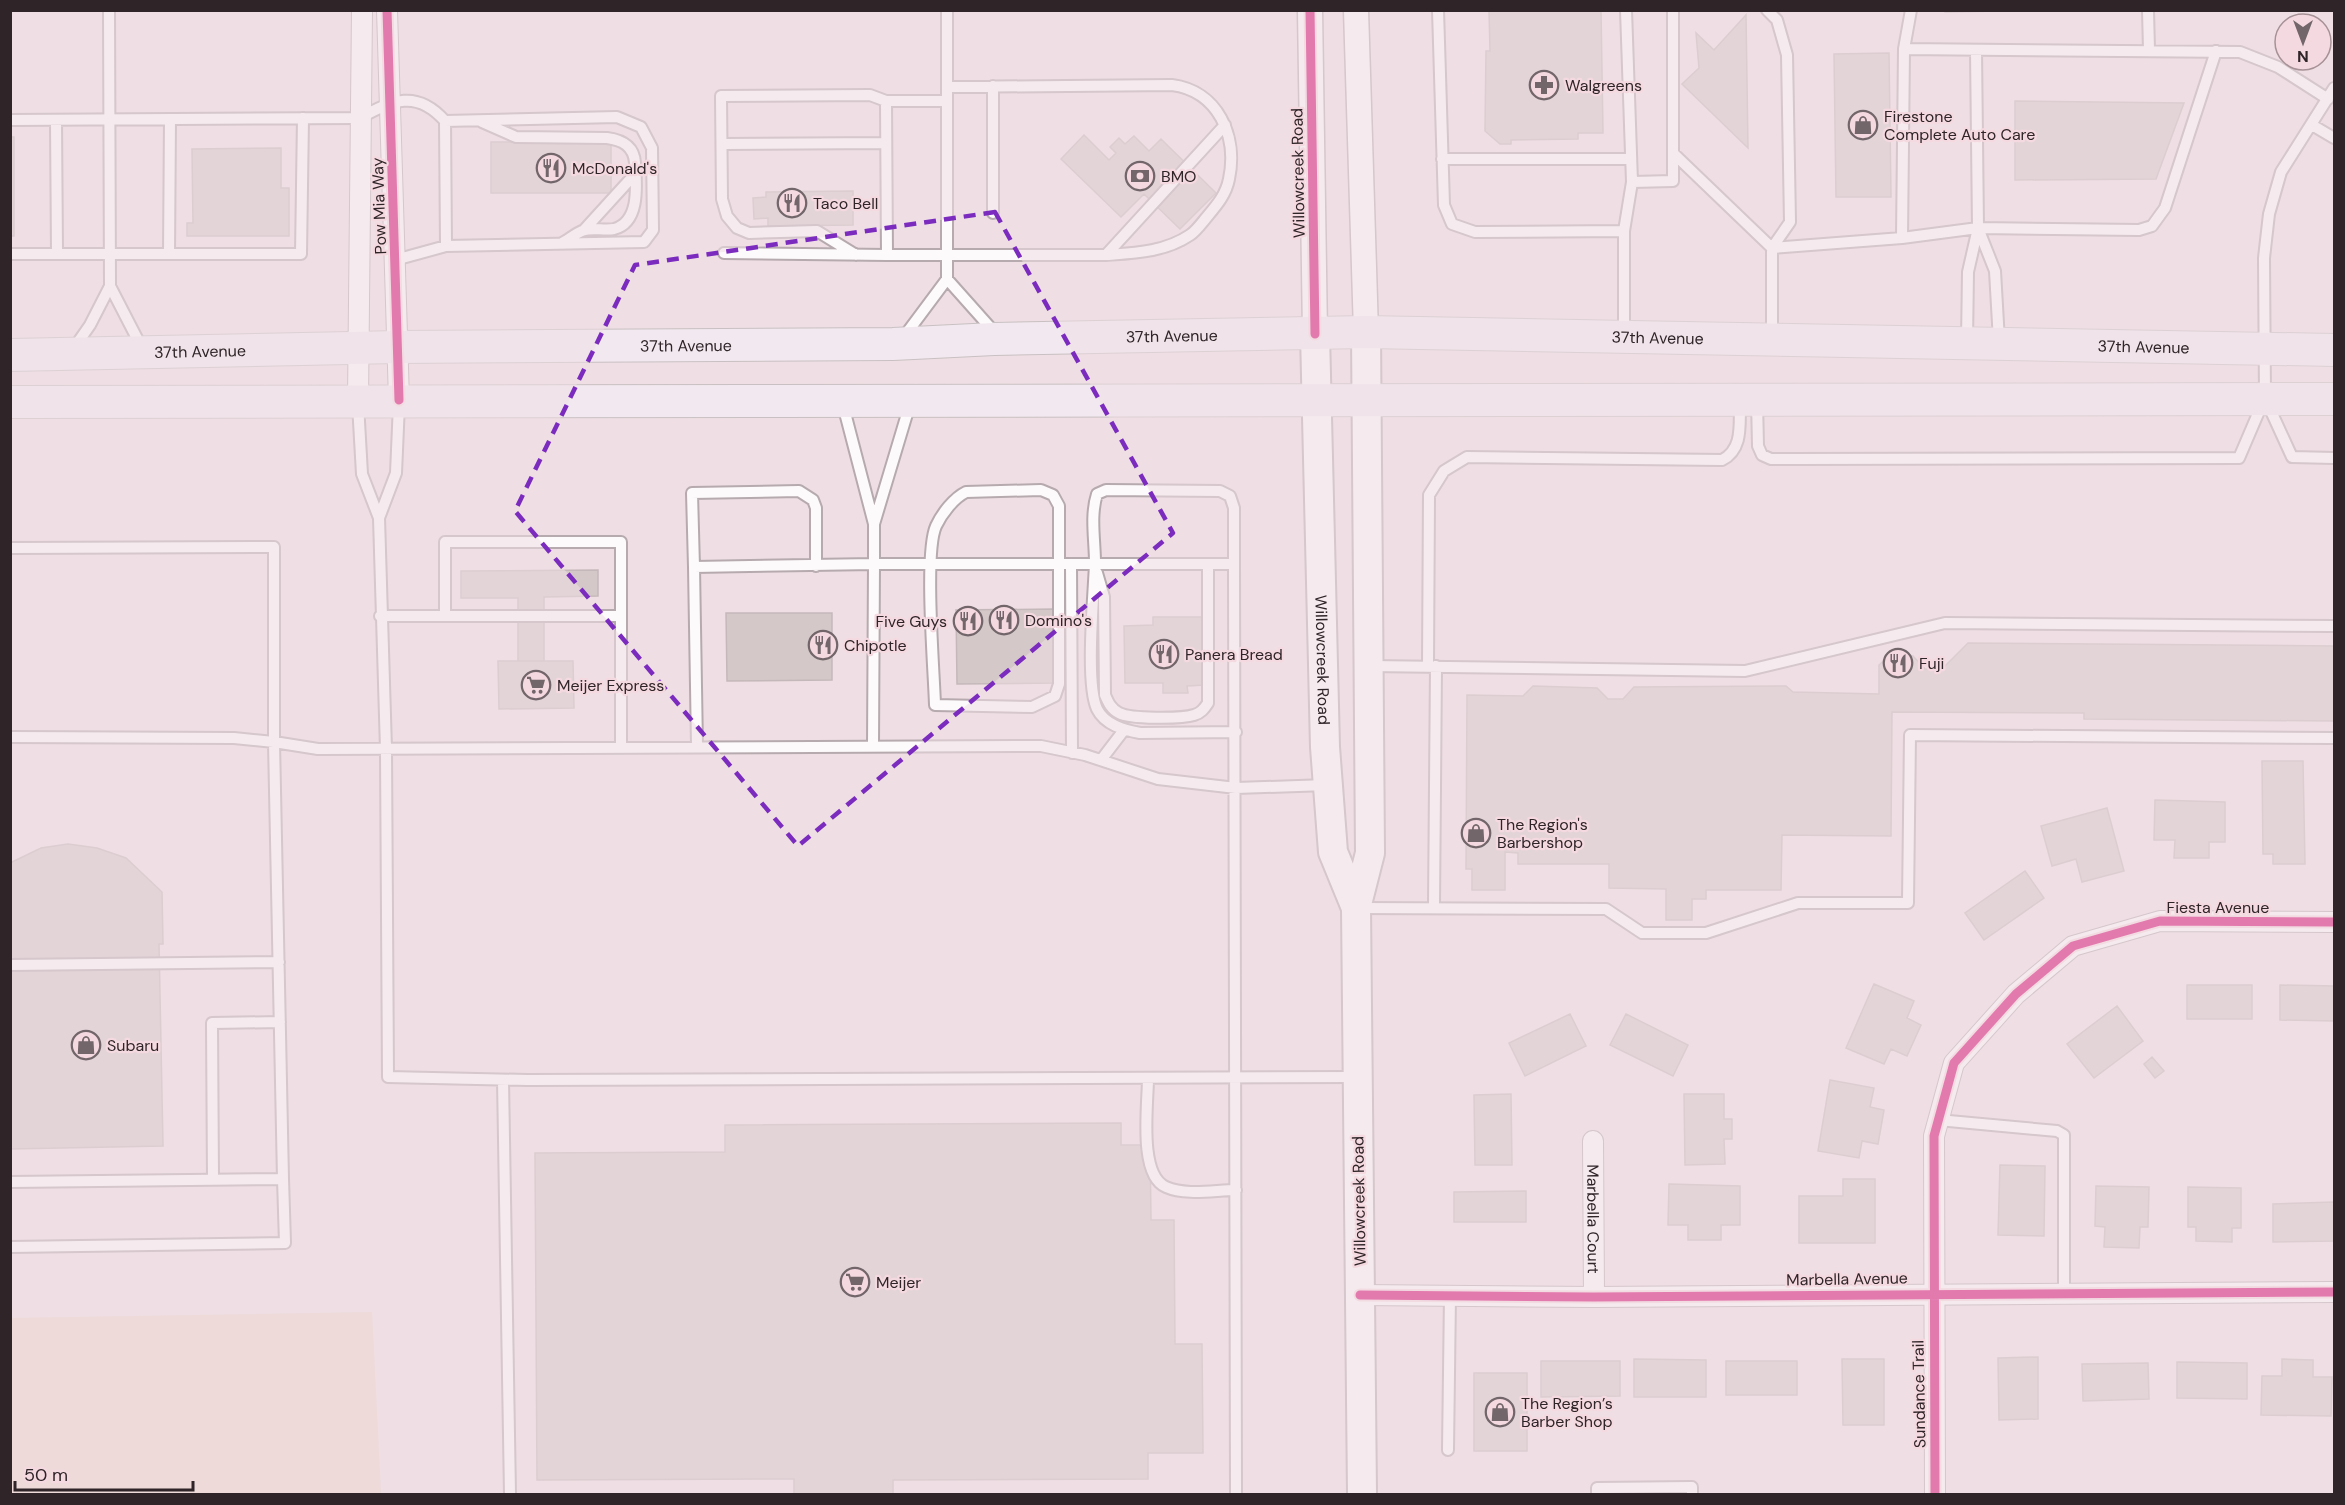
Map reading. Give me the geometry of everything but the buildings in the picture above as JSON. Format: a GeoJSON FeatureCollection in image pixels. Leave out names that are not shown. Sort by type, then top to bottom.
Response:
{"type":"FeatureCollection","features":[{"type":"Feature","properties":{"kind":"main road","name":"37th Avenue"},"geometry":{"type":"LineString","coordinates":[[10,355],[398,347],[899,343],[1366,332],[2334,350]]}},
{"type":"Feature","properties":{"kind":"main road","name":"Willowcreek Road"},"geometry":{"type":"LineString","coordinates":[[1362,1494],[1356,908],[1370,853],[1366,332]]}},
{"type":"Feature","properties":{"kind":"main road","name":"Willowcreek Road"},"geometry":{"type":"LineString","coordinates":[[1316,334],[1328,784],[1333,852],[1356,908]]}},
{"type":"Feature","properties":{"kind":"main road"},"geometry":{"type":"LineString","coordinates":[[10,402],[2334,399]]}},
{"type":"Feature","properties":{"kind":"street","name":"Pow Mia Way"},"geometry":{"type":"LineString","coordinates":[[358,400],[362,10]]}},
{"type":"Feature","properties":{"kind":"street","name":"Pow Mia Way"},"geometry":{"type":"LineString","coordinates":[[387,10],[399,400]]}},
{"type":"Feature","properties":{"kind":"street","name":"Willowcreek Road"},"geometry":{"type":"LineString","coordinates":[[1310,10],[1316,334]]}},
{"type":"Feature","properties":{"kind":"street","name":"Willowcreek Road"},"geometry":{"type":"LineString","coordinates":[[1356,10],[1366,332]]}},
{"type":"Feature","properties":{"kind":"street","name":"Fiesta Avenue"},"geometry":{"type":"LineString","coordinates":[[1933,1293],[1934,1136],[1938,1120],[1954,1064],[2016,994],[2073,946],[2160,921],[2334,922]]}},
{"type":"Feature","properties":{"kind":"street","name":"Marbella Court"},"geometry":{"type":"LineString","coordinates":[[1593,1141],[1594,1297]]}},
{"type":"Feature","properties":{"kind":"street","name":"Marbella Avenue"},"geometry":{"type":"LineString","coordinates":[[1360,1295],[1594,1297],[2334,1292]]}},
{"type":"Feature","properties":{"kind":"street","name":"Sundance Trail"},"geometry":{"type":"LineString","coordinates":[[1933,1293],[1935,1494]]}},
{"type":"Feature","properties":{"kind":"lane"},"geometry":{"type":"LineString","coordinates":[[109,10],[110,286],[144,353]]}},
{"type":"Feature","properties":{"kind":"lane"},"geometry":{"type":"LineString","coordinates":[[899,343],[947,279],[947,10]]}},
{"type":"Feature","properties":{"kind":"lane"},"geometry":{"type":"LineString","coordinates":[[1438,10],[1444,205],[1452,224],[1475,232],[1624,231]]}},
{"type":"Feature","properties":{"kind":"lane"},"geometry":{"type":"LineString","coordinates":[[1624,336],[1624,231],[1632,182],[1626,10]]}},
{"type":"Feature","properties":{"kind":"lane"},"geometry":{"type":"LineString","coordinates":[[1632,182],[1673,181],[1673,10]]}},
{"type":"Feature","properties":{"kind":"lane"},"geometry":{"type":"LineString","coordinates":[[1767,10],[1777,20],[1787,55],[1790,222],[1772,248],[1772,339]]}},
{"type":"Feature","properties":{"kind":"lane"},"geometry":{"type":"LineString","coordinates":[[1902,238],[1904,49],[1911,10]]}},
{"type":"Feature","properties":{"kind":"lane"},"geometry":{"type":"LineString","coordinates":[[2148,10],[2149,50]]}},
{"type":"Feature","properties":{"kind":"lane"},"geometry":{"type":"LineString","coordinates":[[1904,49],[2240,52],[2278,67],[2328,99]]}},
{"type":"Feature","properties":{"kind":"lane"},"geometry":{"type":"LineString","coordinates":[[1967,343],[1968,272],[1978,228],[1976,50]]}},
{"type":"Feature","properties":{"kind":"lane"},"geometry":{"type":"LineString","coordinates":[[1673,153],[1772,248],[1902,238],[1978,228],[2139,230],[2152,226],[2165,208],[2216,51]]}},
{"type":"Feature","properties":{"kind":"lane"},"geometry":{"type":"LineString","coordinates":[[724,253],[1106,255],[1169,246],[1192,234],[1222,199],[1229,179],[1228,133],[1219,112],[1189,88],[1172,85],[947,87]]}},
{"type":"Feature","properties":{"kind":"lane"},"geometry":{"type":"LineString","coordinates":[[993,86],[993,213]]}},
{"type":"Feature","properties":{"kind":"lane"},"geometry":{"type":"LineString","coordinates":[[2334,88],[2281,172],[2269,214],[2264,258],[2263,349],[2265,399],[2292,457],[2334,458]]}},
{"type":"Feature","properties":{"kind":"lane"},"geometry":{"type":"LineString","coordinates":[[856,255],[817,231],[749,232],[737,228],[728,216],[722,199],[721,96],[870,95],[886,101],[947,101]]}},
{"type":"Feature","properties":{"kind":"lane"},"geometry":{"type":"LineString","coordinates":[[10,120],[360,118],[390,102],[411,101],[426,105],[445,121],[617,117],[641,127],[648,136],[652,148],[653,230],[650,238],[644,242],[446,246],[395,260]]}},
{"type":"Feature","properties":{"kind":"lane"},"geometry":{"type":"LineString","coordinates":[[886,101],[887,255]]}},
{"type":"Feature","properties":{"kind":"lane"},"geometry":{"type":"LineString","coordinates":[[10,254],[301,254],[303,118]]}},
{"type":"Feature","properties":{"kind":"lane"},"geometry":{"type":"LineString","coordinates":[[169,254],[170,119]]}},
{"type":"Feature","properties":{"kind":"lane"},"geometry":{"type":"LineString","coordinates":[[56,120],[57,254]]}},
{"type":"Feature","properties":{"kind":"lane"},"geometry":{"type":"LineString","coordinates":[[478,120],[516,136],[618,139],[628,145],[634,157],[633,210],[625,223],[617,229],[584,230]]}},
{"type":"Feature","properties":{"kind":"lane"},"geometry":{"type":"LineString","coordinates":[[445,121],[446,246]]}},
{"type":"Feature","properties":{"kind":"lane"},"geometry":{"type":"LineString","coordinates":[[1106,255],[1225,125]]}},
{"type":"Feature","properties":{"kind":"lane"},"geometry":{"type":"LineString","coordinates":[[2312,125],[2334,138]]}},
{"type":"Feature","properties":{"kind":"lane"},"geometry":{"type":"LineString","coordinates":[[722,144],[886,143]]}},
{"type":"Feature","properties":{"kind":"lane"},"geometry":{"type":"LineString","coordinates":[[1443,159],[1631,159]]}},
{"type":"Feature","properties":{"kind":"lane"},"geometry":{"type":"LineString","coordinates":[[561,244],[584,230],[635,174]]}},
{"type":"Feature","properties":{"kind":"lane"},"geometry":{"type":"LineString","coordinates":[[1978,228],[1995,271],[1999,344]]}},
{"type":"Feature","properties":{"kind":"lane"},"geometry":{"type":"LineString","coordinates":[[947,279],[1000,339]]}},
{"type":"Feature","properties":{"kind":"lane"},"geometry":{"type":"LineString","coordinates":[[69,354],[90,325],[110,286]]}},
{"type":"Feature","properties":{"kind":"lane"},"geometry":{"type":"LineString","coordinates":[[1748,399],[1762,455],[1771,459],[1790,459],[2239,458],[2265,399]]}},
{"type":"Feature","properties":{"kind":"lane"},"geometry":{"type":"LineString","coordinates":[[1434,907],[1429,495],[1444,471],[1467,457],[1722,460],[1732,455],[1737,446],[1748,399]]}},
{"type":"Feature","properties":{"kind":"lane"},"geometry":{"type":"LineString","coordinates":[[358,400],[362,474],[379,518],[386,749],[388,1077],[503,1080],[1358,1077]]}},
{"type":"Feature","properties":{"kind":"lane"},"geometry":{"type":"LineString","coordinates":[[379,518],[396,473],[399,400]]}},
{"type":"Feature","properties":{"kind":"lane"},"geometry":{"type":"LineString","coordinates":[[842,400],[874,524],[873,745]]}},
{"type":"Feature","properties":{"kind":"lane"},"geometry":{"type":"LineString","coordinates":[[874,524],[911,400]]}},
{"type":"Feature","properties":{"kind":"lane"},"geometry":{"type":"LineString","coordinates":[[1041,490],[1053,495],[1059,506],[1059,564],[1059,684],[1054,696],[1032,707],[935,705],[931,564],[935,526],[957,496],[966,492],[1041,490]]}},
{"type":"Feature","properties":{"kind":"lane"},"geometry":{"type":"LineString","coordinates":[[1236,732],[1140,733],[1124,730],[1108,722],[1097,710],[1093,692],[1091,598],[1095,564],[1094,506],[1097,494],[1106,490],[1220,491],[1230,496],[1234,508],[1236,732],[1236,1494]]}},
{"type":"Feature","properties":{"kind":"lane"},"geometry":{"type":"LineString","coordinates":[[697,746],[692,493],[799,491],[813,500],[816,508],[816,566]]}},
{"type":"Feature","properties":{"kind":"lane"},"geometry":{"type":"LineString","coordinates":[[445,616],[445,542],[621,542],[621,747]]}},
{"type":"Feature","properties":{"kind":"lane"},"geometry":{"type":"LineString","coordinates":[[10,548],[274,547],[274,742],[285,1243],[10,1248]]}},
{"type":"Feature","properties":{"kind":"lane"},"geometry":{"type":"LineString","coordinates":[[694,567],[874,564],[1234,564]]}},
{"type":"Feature","properties":{"kind":"lane"},"geometry":{"type":"LineString","coordinates":[[1071,564],[1072,753]]}},
{"type":"Feature","properties":{"kind":"lane"},"geometry":{"type":"LineString","coordinates":[[1095,564],[1104,597],[1105,695],[1109,705],[1119,713],[1133,717],[1193,715],[1203,711],[1208,703],[1208,564]]}},
{"type":"Feature","properties":{"kind":"lane"},"geometry":{"type":"LineString","coordinates":[[381,616],[621,616]]}},
{"type":"Feature","properties":{"kind":"lane"},"geometry":{"type":"LineString","coordinates":[[1369,666],[1745,671],[1945,622],[2334,626]]}},
{"type":"Feature","properties":{"kind":"lane"},"geometry":{"type":"LineString","coordinates":[[1101,760],[1124,730]]}},
{"type":"Feature","properties":{"kind":"lane"},"geometry":{"type":"LineString","coordinates":[[1356,908],[1606,909],[1642,933],[1706,933],[1798,903],[1908,903],[1910,735],[2334,738]]}},
{"type":"Feature","properties":{"kind":"lane"},"geometry":{"type":"LineString","coordinates":[[10,737],[234,738],[318,749],[1041,746],[1101,760],[1158,779],[1236,788],[1328,784]]}},
{"type":"Feature","properties":{"kind":"lane"},"geometry":{"type":"LineString","coordinates":[[10,965],[279,962]]}},
{"type":"Feature","properties":{"kind":"lane"},"geometry":{"type":"LineString","coordinates":[[213,1180],[212,1023],[280,1022]]}},
{"type":"Feature","properties":{"kind":"lane"},"geometry":{"type":"LineString","coordinates":[[1148,1078],[1148,1156],[1150,1172],[1157,1181],[1166,1188],[1181,1191],[1236,1190]]}},
{"type":"Feature","properties":{"kind":"lane"},"geometry":{"type":"LineString","coordinates":[[503,1080],[510,1494]]}},
{"type":"Feature","properties":{"kind":"lane"},"geometry":{"type":"LineString","coordinates":[[1938,1120],[2057,1131],[2064,1135],[2064,1293]]}},
{"type":"Feature","properties":{"kind":"lane"},"geometry":{"type":"LineString","coordinates":[[10,1182],[284,1179]]}},
{"type":"Feature","properties":{"kind":"lane"},"geometry":{"type":"LineString","coordinates":[[1448,1450],[1450,1295]]}},
{"type":"Feature","properties":{"kind":"lane"},"geometry":{"type":"LineString","coordinates":[[1597,1494],[1597,1488],[1692,1487],[1692,1494]]}},
{"type":"Feature","properties":{"kind":"highlighted area"},"geometry":{"type":"Polygon","coordinates":[[[995,212],[1173,533],[798,846],[515,511],[635,265],[995,212]]]}},
{"type":"Feature","properties":{"kind":"shaded area"},"geometry":{"type":"Polygon","coordinates":[[[372,1312],[381,1494],[11,1494],[11,1318],[372,1312]]]}},
{"type":"Feature","properties":{"kind":"cycle path"},"geometry":{"type":"LineString","coordinates":[[387,10],[399,400]]}},
{"type":"Feature","properties":{"kind":"cycle path"},"geometry":{"type":"LineString","coordinates":[[1310,10],[1315,334]]}},
{"type":"Feature","properties":{"kind":"cycle path"},"geometry":{"type":"LineString","coordinates":[[1935,1494],[1934,1136],[1954,1063],[2016,994],[2073,946],[2160,921],[2334,922]]}},
{"type":"Feature","properties":{"kind":"cycle path"},"geometry":{"type":"LineString","coordinates":[[1360,1295],[1594,1297],[2334,1292]]}},
{"type":"Feature","properties":{"kind":"place","name":"Walgreens"},"geometry":{"type":"Point","coordinates":[1544,85]}},
{"type":"Feature","properties":{"kind":"place","name":"Firestone Complete Auto Care"},"geometry":{"type":"Point","coordinates":[1863,125]}},
{"type":"Feature","properties":{"kind":"place","name":"McDonald's"},"geometry":{"type":"Point","coordinates":[551,168]}},
{"type":"Feature","properties":{"kind":"place","name":"BMO"},"geometry":{"type":"Point","coordinates":[1140,176]}},
{"type":"Feature","properties":{"kind":"place","name":"Taco Bell"},"geometry":{"type":"Point","coordinates":[792,203]}},
{"type":"Feature","properties":{"kind":"place","name":"Domino's"},"geometry":{"type":"Point","coordinates":[1004,620]}},
{"type":"Feature","properties":{"kind":"place","name":"Five Guys"},"geometry":{"type":"Point","coordinates":[968,621]}},
{"type":"Feature","properties":{"kind":"place","name":"Chipotle"},"geometry":{"type":"Point","coordinates":[823,645]}},
{"type":"Feature","properties":{"kind":"place","name":"Panera Bread"},"geometry":{"type":"Point","coordinates":[1164,654]}},
{"type":"Feature","properties":{"kind":"place","name":"Fuji"},"geometry":{"type":"Point","coordinates":[1898,663]}},
{"type":"Feature","properties":{"kind":"place","name":"Meijer Express"},"geometry":{"type":"Point","coordinates":[536,685]}},
{"type":"Feature","properties":{"kind":"place","name":"The Region's Barbershop"},"geometry":{"type":"Point","coordinates":[1476,833]}},
{"type":"Feature","properties":{"kind":"place","name":"Subaru"},"geometry":{"type":"Point","coordinates":[86,1045]}},
{"type":"Feature","properties":{"kind":"place","name":"Meijer"},"geometry":{"type":"Point","coordinates":[855,1282]}},
{"type":"Feature","properties":{"kind":"place","name":"The Region’s Barber Shop"},"geometry":{"type":"Point","coordinates":[1500,1412]}}]}
